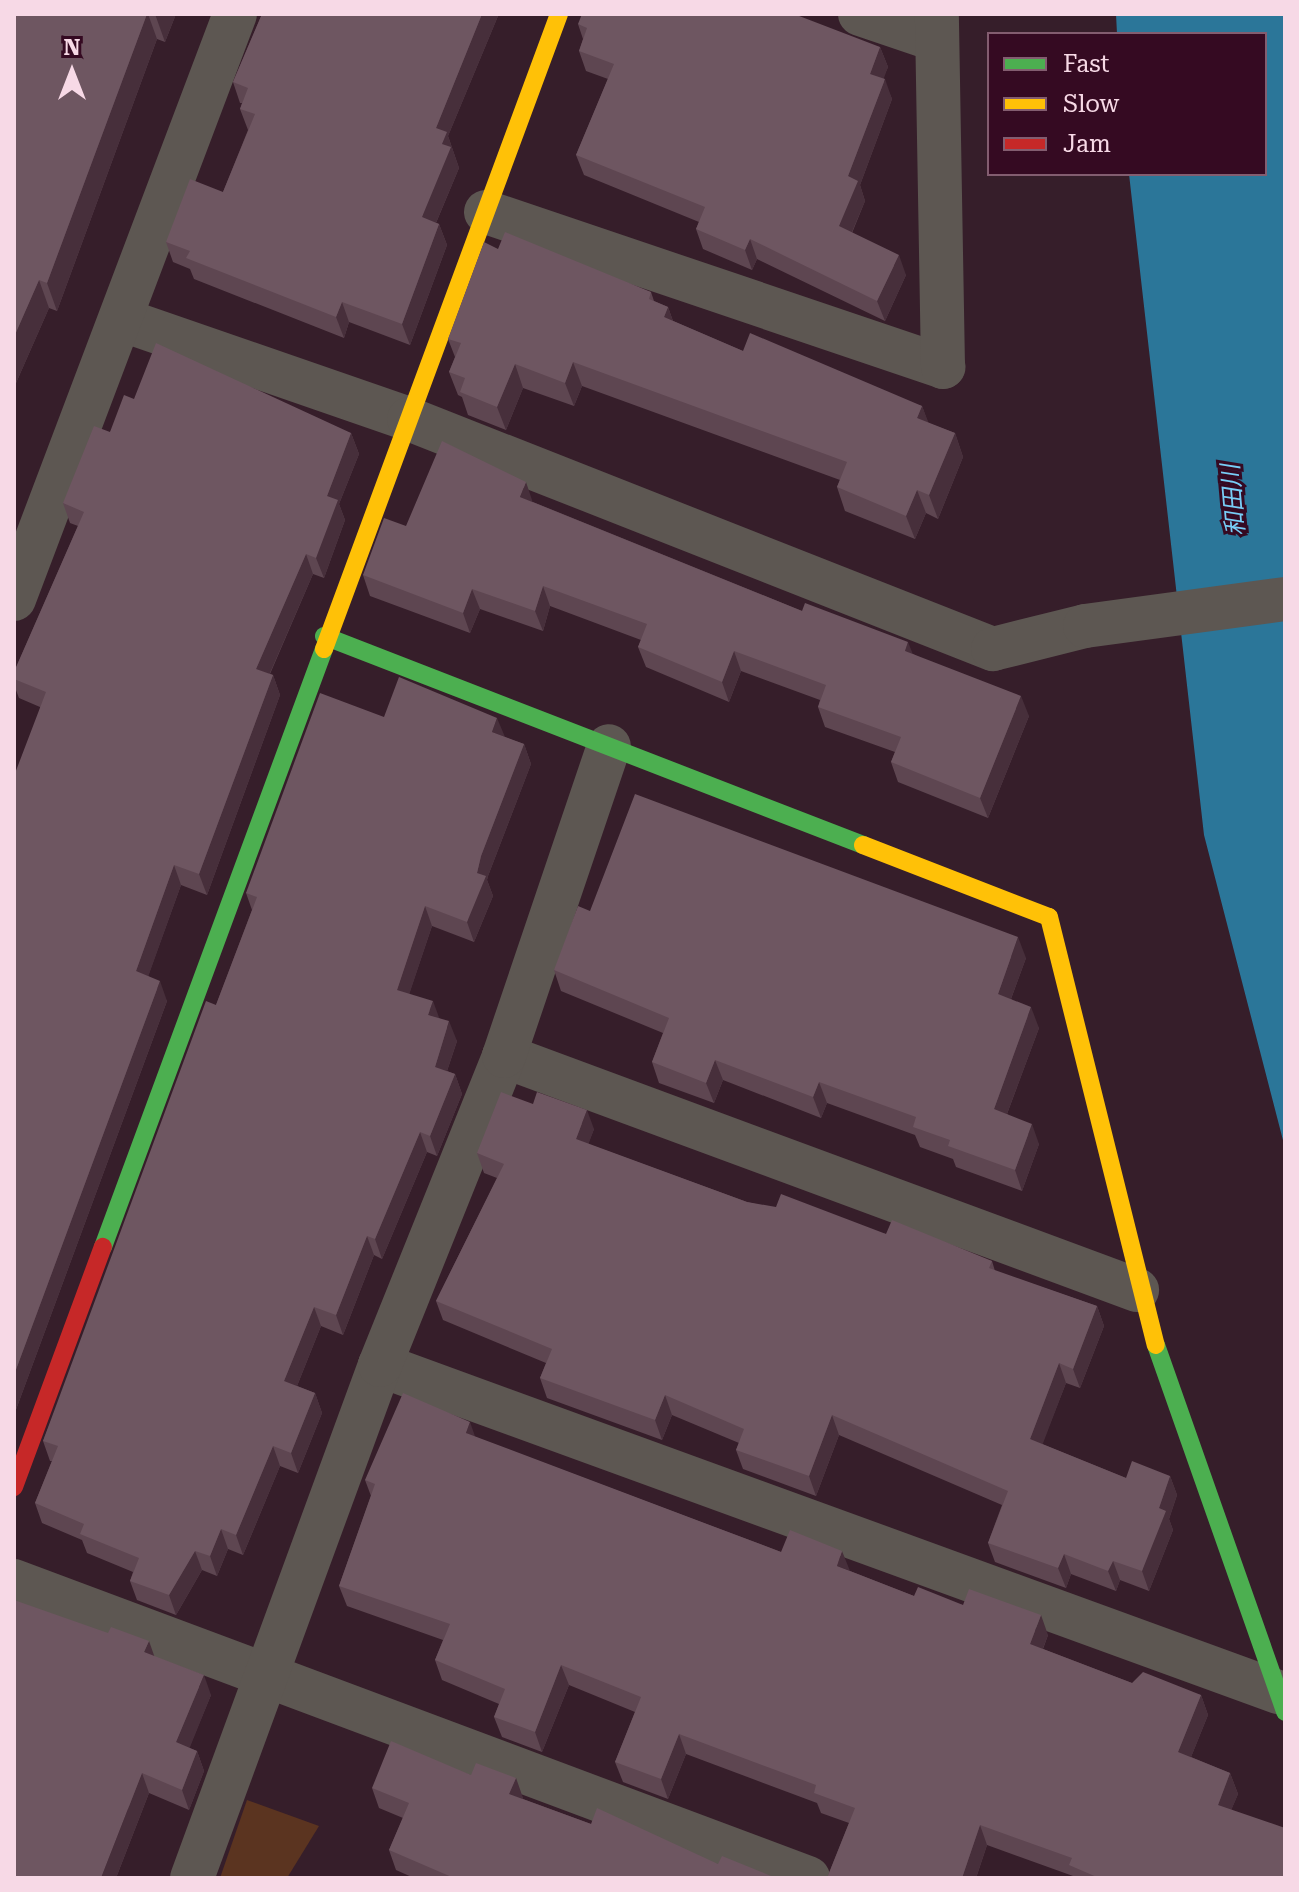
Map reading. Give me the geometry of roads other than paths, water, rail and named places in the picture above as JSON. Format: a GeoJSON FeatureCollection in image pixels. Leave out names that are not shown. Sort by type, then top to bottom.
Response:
{"type":"FeatureCollection","features":[{"type":"Feature","properties":{"kind":"street"},"geometry":{"type":"LineString","coordinates":[[14,599],[123,320],[235,14]]}},
{"type":"Feature","properties":{"kind":"street"},"geometry":{"type":"LineString","coordinates":[[14,1487],[324,636],[409,419],[559,14]]}},
{"type":"Feature","properties":{"kind":"street"},"geometry":{"type":"LineString","coordinates":[[486,212],[943,367],[937,27],[860,14]]}},
{"type":"Feature","properties":{"kind":"street"},"geometry":{"type":"LineString","coordinates":[[123,320],[409,419],[993,649],[1085,626],[1285,599]]}},
{"type":"Feature","properties":{"kind":"street"},"geometry":{"type":"LineString","coordinates":[[324,636],[1049,917],[1137,1290],[1282,1702]]}},
{"type":"Feature","properties":{"kind":"street"},"geometry":{"type":"LineString","coordinates":[[192,1878],[380,1365],[504,1056],[609,746]]}},
{"type":"Feature","properties":{"kind":"street"},"geometry":{"type":"LineString","coordinates":[[504,1056],[1137,1290]]}},
{"type":"Feature","properties":{"kind":"street"},"geometry":{"type":"LineString","coordinates":[[380,1365],[1282,1702]]}},
{"type":"Feature","properties":{"kind":"street"},"geometry":{"type":"LineString","coordinates":[[14,1581],[266,1671],[808,1878]]}},
{"type":"Feature","properties":{"kind":"water","name":"和田川"},"geometry":{"type":"Polygon","coordinates":[[[1116,14],[1285,14],[1285,1148],[1204,835],[1129,176],[1267,176],[1267,32],[1117,32],[1116,14]]]}}]}
